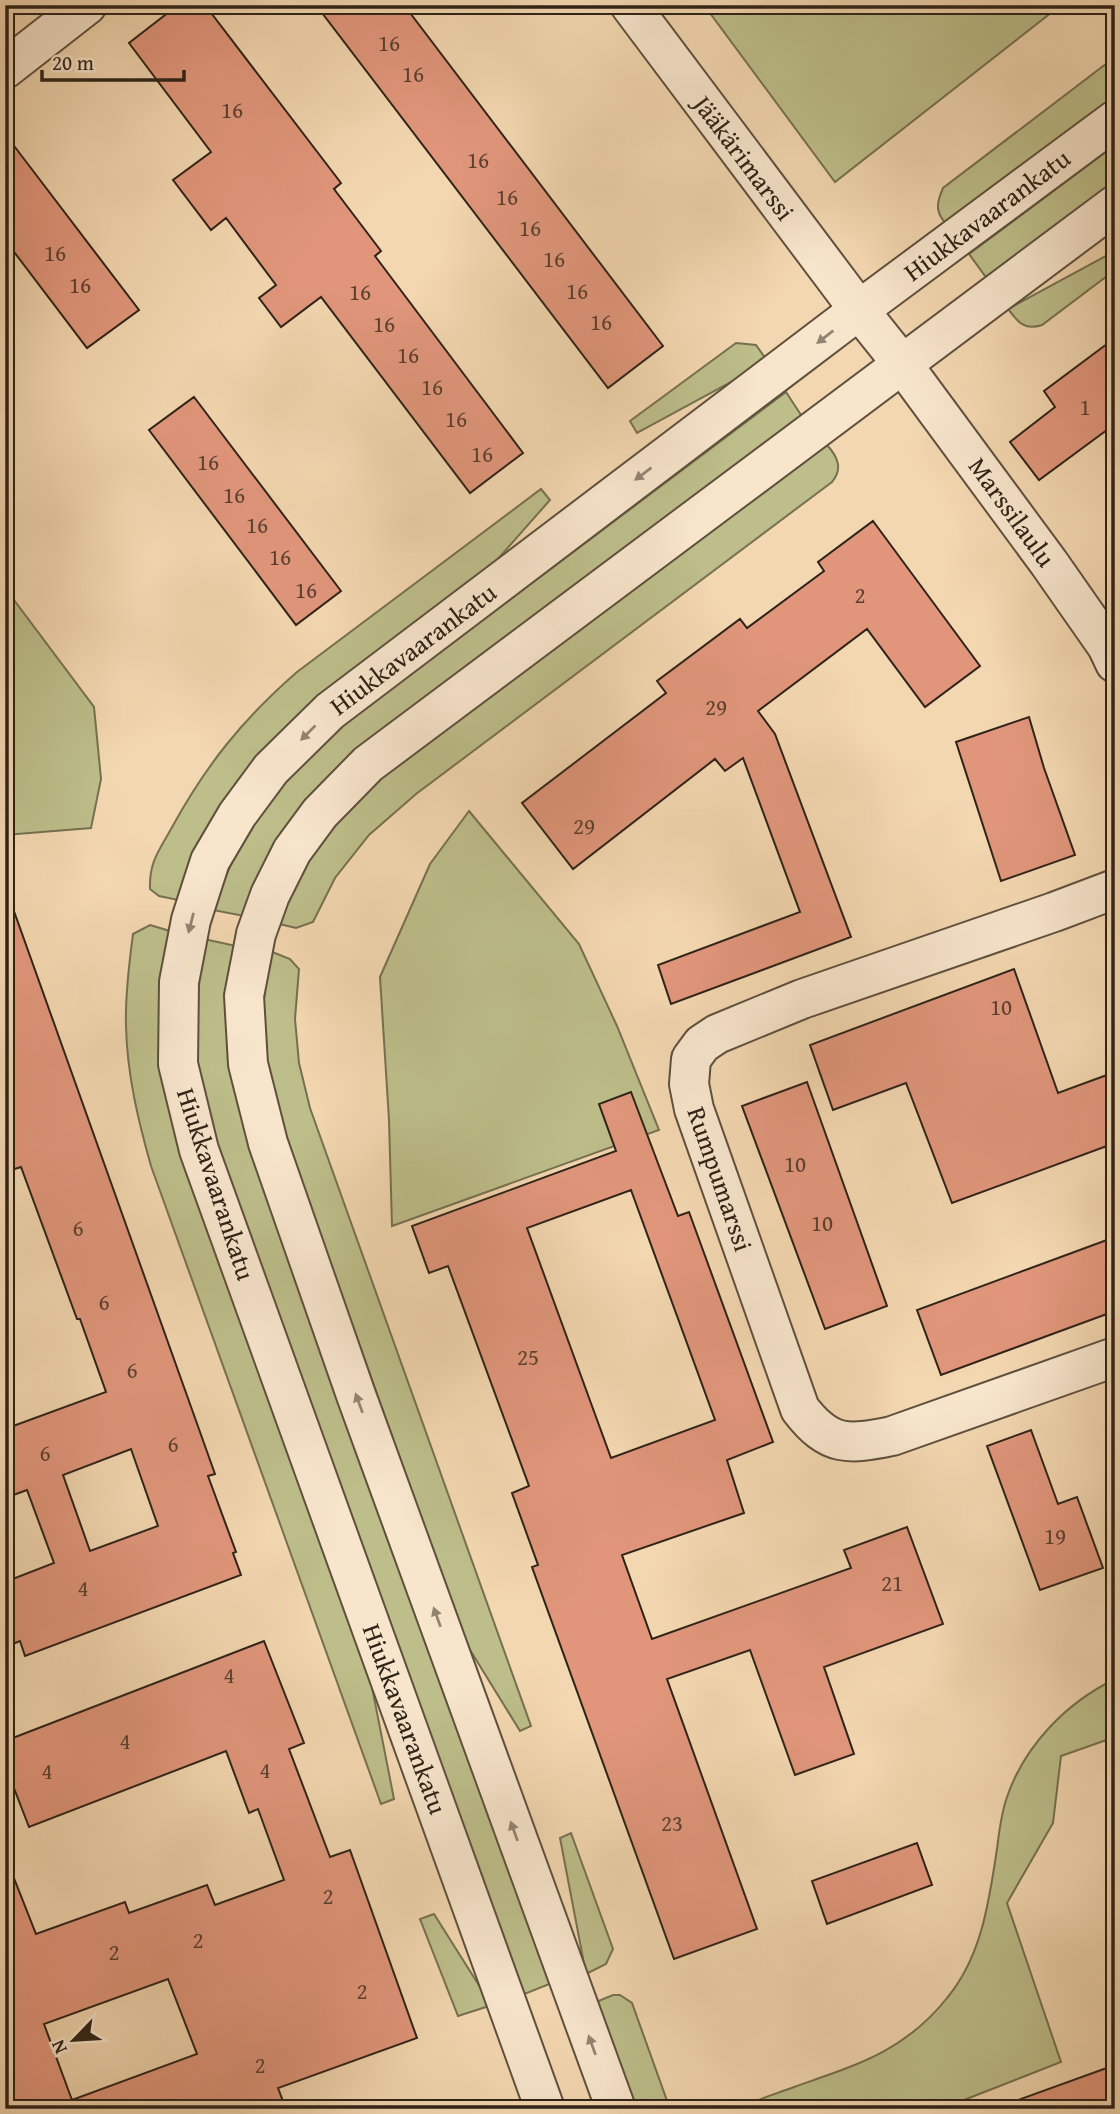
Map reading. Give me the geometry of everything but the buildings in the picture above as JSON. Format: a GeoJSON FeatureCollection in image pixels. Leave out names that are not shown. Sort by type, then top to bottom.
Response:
{"type":"FeatureCollection","features":[{"type":"Feature","properties":{"kind":"street"},"geometry":{"type":"LineString","coordinates":[[5,69],[88,5]]}},
{"type":"Feature","properties":{"kind":"street","name":"Jääkärimarssi"},"geometry":{"type":"LineString","coordinates":[[630,5],[859,310]]}},
{"type":"Feature","properties":{"kind":"street","name":"Hiukkavaarankatu"},"geometry":{"type":"LineString","coordinates":[[545,2109],[199,1150],[178,1064],[179,982],[191,920],[210,861],[237,814],[271,769],[330,711],[859,310],[1115,120]]}},
{"type":"Feature","properties":{"kind":"street"},"geometry":{"type":"LineString","coordinates":[[615,2109],[356,1395],[268,1143],[248,1064],[244,996],[256,934],[270,895],[292,851],[320,813],[368,764],[1115,205]]}},
{"type":"Feature","properties":{"kind":"street"},"geometry":{"type":"LineString","coordinates":[[859,310],[902,365]]}},
{"type":"Feature","properties":{"kind":"street","name":"Marssilaulu"},"geometry":{"type":"LineString","coordinates":[[902,365],[1041,552],[1107,646],[1115,663]]}},
{"type":"Feature","properties":{"kind":"street","name":"Rumpumarssi"},"geometry":{"type":"LineString","coordinates":[[1115,889],[1029,922],[802,999],[717,1034],[702,1044],[691,1059],[689,1084],[694,1109],[800,1409],[814,1426],[831,1438],[860,1443],[892,1436],[1115,1357]]}},
{"type":"Feature","properties":{"kind":"green space"},"geometry":{"type":"Polygon","coordinates":[[[704,5],[1061,5],[835,182],[704,5]]]}},
{"type":"Feature","properties":{"kind":"green space"},"geometry":{"type":"Polygon","coordinates":[[[1115,57],[1115,101],[948,226],[938,208],[943,188],[1115,57]]]}},
{"type":"Feature","properties":{"kind":"green space"},"geometry":{"type":"Polygon","coordinates":[[[1115,145],[1115,185],[988,280],[969,254],[1115,145]]]}},
{"type":"Feature","properties":{"kind":"green space"},"geometry":{"type":"Polygon","coordinates":[[[1115,251],[1115,270],[1042,325],[1026,326],[1008,309],[1115,251]]]}},
{"type":"Feature","properties":{"kind":"green space"},"geometry":{"type":"Polygon","coordinates":[[[736,343],[756,345],[768,362],[637,433],[630,421],[736,343]]]}},
{"type":"Feature","properties":{"kind":"green space"},"geometry":{"type":"Polygon","coordinates":[[[786,392],[803,418],[358,754],[244,916],[213,910],[235,856],[260,811],[339,728],[786,392]]]}},
{"type":"Feature","properties":{"kind":"green space"},"geometry":{"type":"Polygon","coordinates":[[[827,445],[838,463],[832,482],[416,794],[369,835],[335,878],[313,922],[296,928],[279,924],[308,858],[324,834],[338,817],[377,781],[827,445]]]}},
{"type":"Feature","properties":{"kind":"green space"},"geometry":{"type":"Polygon","coordinates":[[[541,489],[550,500],[481,578],[320,699],[178,900],[159,896],[150,889],[151,871],[156,857],[184,806],[226,744],[259,708],[297,672],[541,489]]]}},
{"type":"Feature","properties":{"kind":"green space"},"geometry":{"type":"Polygon","coordinates":[[[5,588],[94,707],[101,779],[91,828],[5,835],[5,588]]]}},
{"type":"Feature","properties":{"kind":"green space"},"geometry":{"type":"Polygon","coordinates":[[[469,811],[579,944],[617,1026],[659,1130],[392,1226],[389,1120],[380,977],[430,864],[469,811]]]}},
{"type":"Feature","properties":{"kind":"green space"},"geometry":{"type":"Polygon","coordinates":[[[150,925],[170,931],[162,977],[368,1667],[394,1799],[381,1804],[146,1149],[131,1079],[126,1015],[133,934],[150,925]]]}},
{"type":"Feature","properties":{"kind":"green space"},"geometry":{"type":"Polygon","coordinates":[[[204,939],[236,946],[230,976],[552,1983],[522,1995],[218,1148],[196,1062],[197,992],[204,939]]]}},
{"type":"Feature","properties":{"kind":"green space"},"geometry":{"type":"Polygon","coordinates":[[[270,951],[290,959],[299,969],[295,1019],[299,1063],[310,1108],[531,1726],[520,1731],[467,1645],[279,1121],[269,1077],[264,1036],[264,996],[270,951]]]}},
{"type":"Feature","properties":{"kind":"green space"},"geometry":{"type":"Polygon","coordinates":[[[1115,1679],[1115,1737],[1061,1756],[1053,1823],[1007,1903],[1061,2062],[941,2109],[740,2109],[759,2099],[878,2054],[914,2032],[947,1998],[968,1964],[982,1927],[1002,1816],[1015,1778],[1036,1743],[1064,1713],[1115,1679]]]}},
{"type":"Feature","properties":{"kind":"green space"},"geometry":{"type":"Polygon","coordinates":[[[571,1833],[613,1949],[606,1964],[586,1974],[560,1838],[571,1833]]]}},
{"type":"Feature","properties":{"kind":"green space"},"geometry":{"type":"Polygon","coordinates":[[[434,1914],[485,1995],[489,2006],[458,2016],[420,1919],[434,1914]]]}},
{"type":"Feature","properties":{"kind":"green space"},"geometry":{"type":"Polygon","coordinates":[[[620,1995],[632,2003],[670,2109],[634,2109],[596,2002],[620,1995]]]}}]}
